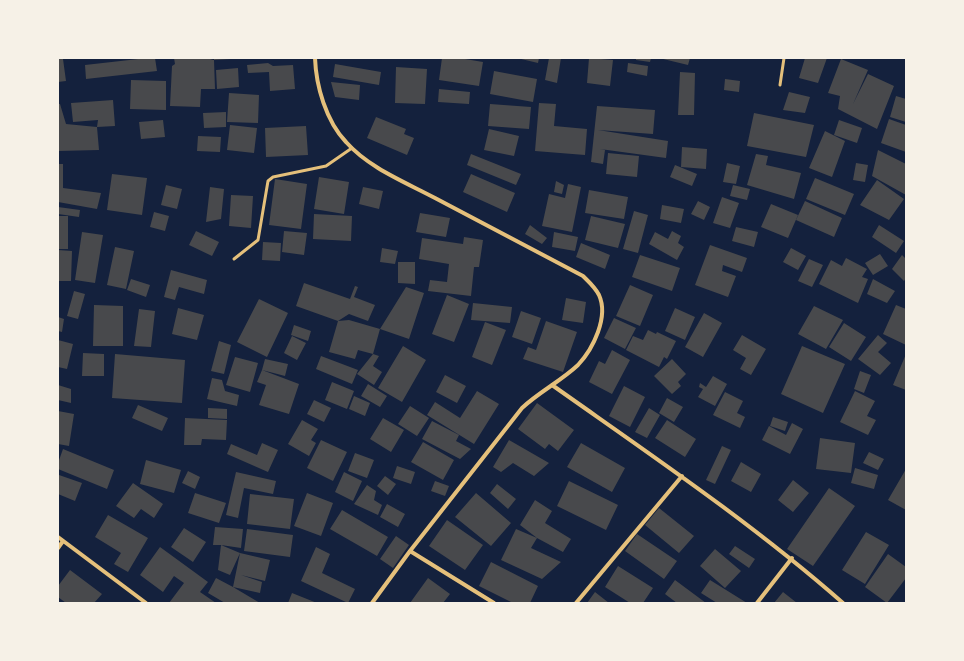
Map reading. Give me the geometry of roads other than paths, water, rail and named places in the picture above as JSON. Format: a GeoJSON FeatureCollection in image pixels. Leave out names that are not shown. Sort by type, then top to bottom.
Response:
{"type":"FeatureCollection","features":[{"type":"Feature","properties":{"kind":"street"},"geometry":{"type":"LineString","coordinates":[[315,58],[319,88],[326,109],[338,130],[360,156],[583,276],[592,284],[599,295],[601,305],[601,320],[596,336],[588,352],[577,365],[552,385],[536,395],[522,408],[410,551],[372,603]]}},
{"type":"Feature","properties":{"kind":"street"},"geometry":{"type":"LineString","coordinates":[[552,385],[682,476],[792,558],[843,603]]}},
{"type":"Feature","properties":{"kind":"street"},"geometry":{"type":"LineString","coordinates":[[576,603],[682,476]]}},
{"type":"Feature","properties":{"kind":"street"},"geometry":{"type":"LineString","coordinates":[[58,537],[146,603]]}},
{"type":"Feature","properties":{"kind":"street"},"geometry":{"type":"LineString","coordinates":[[58,548],[63,541]]}},
{"type":"Feature","properties":{"kind":"street"},"geometry":{"type":"LineString","coordinates":[[410,551],[494,603]]}},
{"type":"Feature","properties":{"kind":"street"},"geometry":{"type":"LineString","coordinates":[[757,603],[792,558]]}},
{"type":"Feature","properties":{"kind":"lane"},"geometry":{"type":"LineString","coordinates":[[780,85],[784,58]]}},
{"type":"Feature","properties":{"kind":"lane"},"geometry":{"type":"LineString","coordinates":[[234,259],[258,240],[268,181],[273,177],[326,166],[352,148]]}}]}
